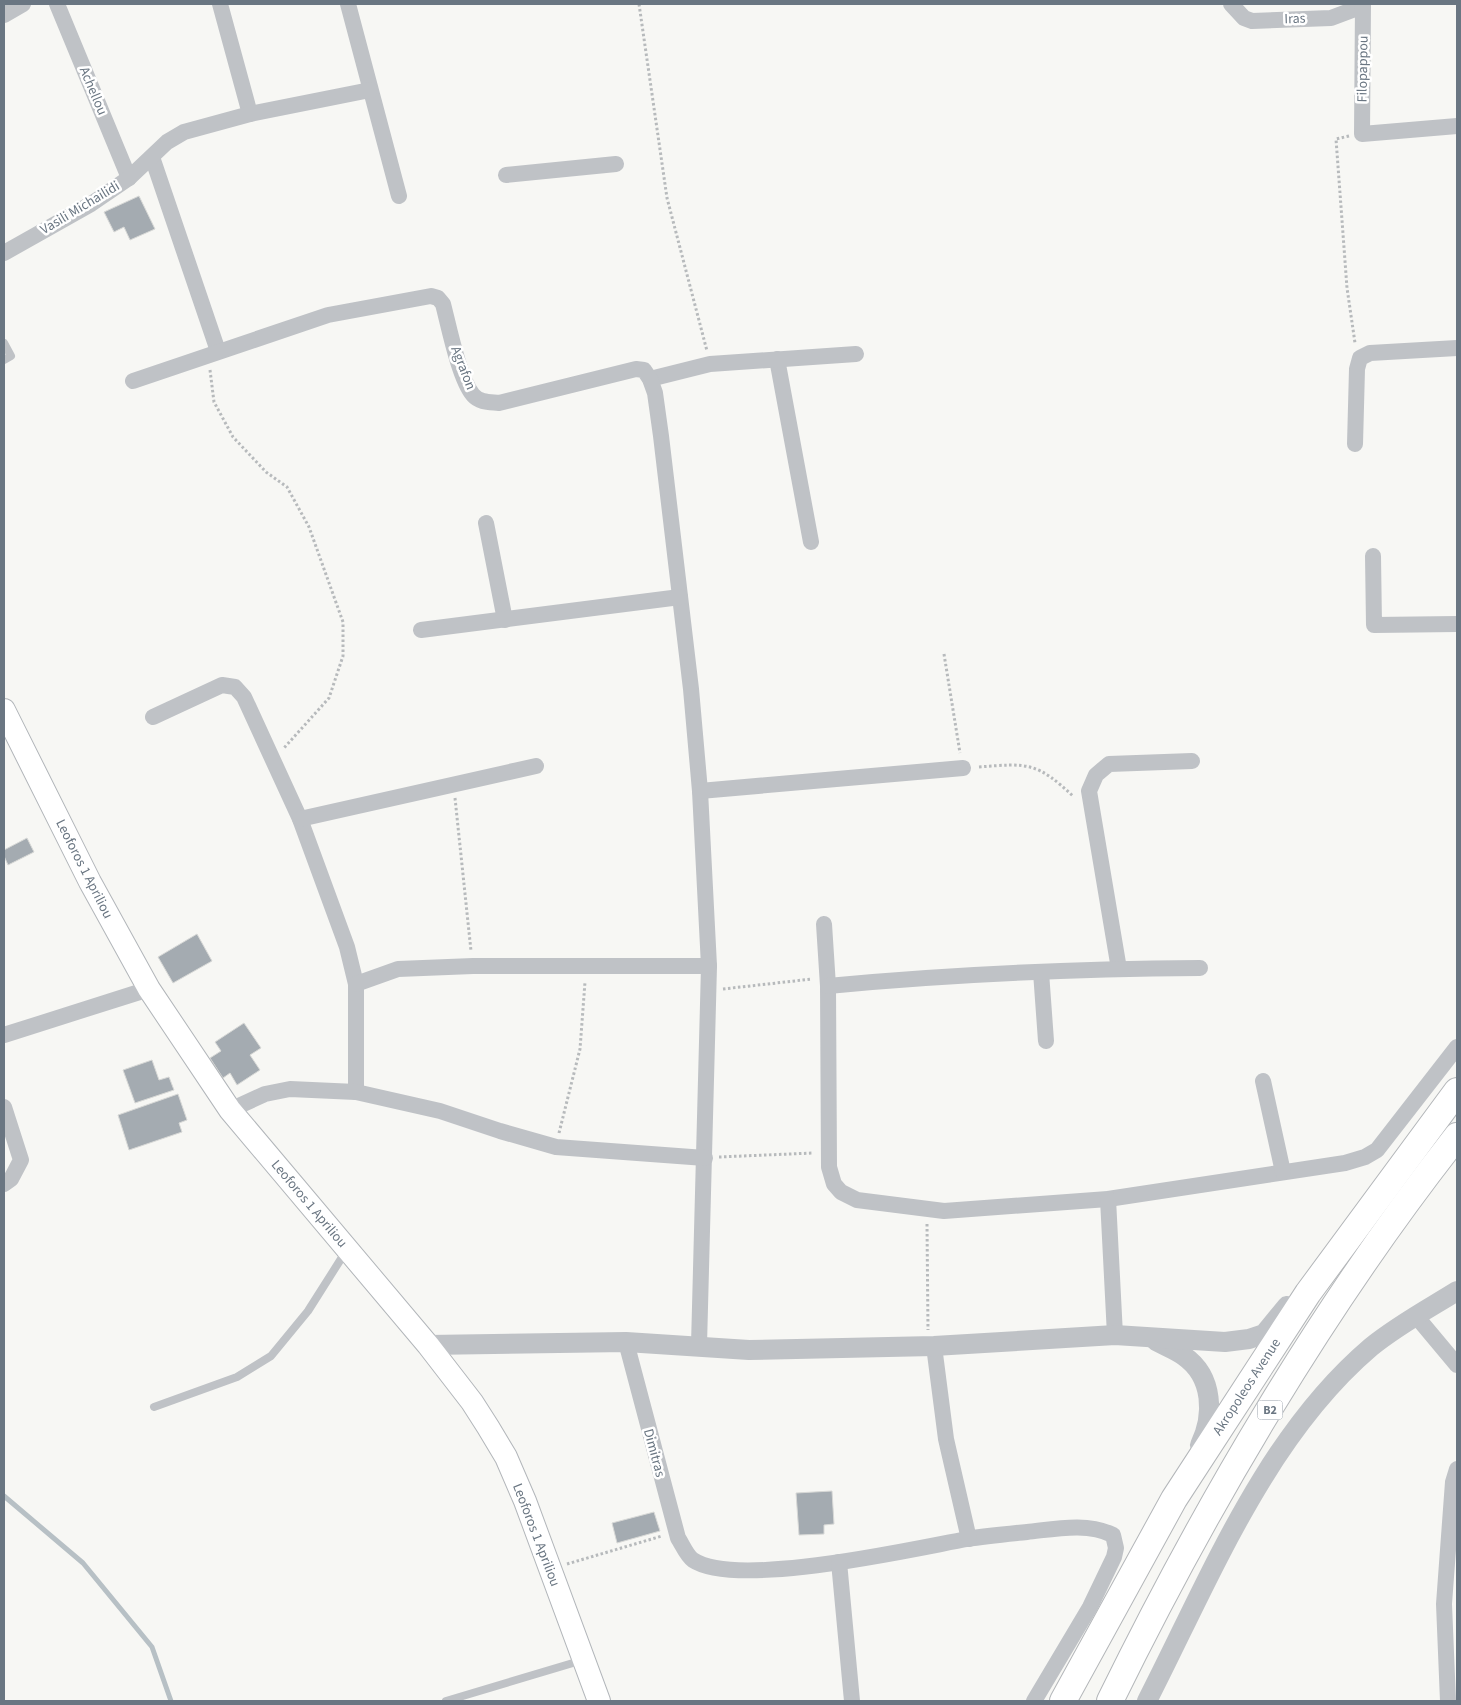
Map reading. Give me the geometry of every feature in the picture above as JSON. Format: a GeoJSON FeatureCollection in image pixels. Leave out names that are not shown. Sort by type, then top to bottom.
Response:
{"type":"FeatureCollection","features":[{"type":"Feature","properties":{"kind":"highway","name":"Akropoleos Avenue"},"geometry":{"type":"LineString","coordinates":[[1063,1701],[1174,1499],[1308,1293],[1457,1091]]}},
{"type":"Feature","properties":{"kind":"highway","name":"B2"},"geometry":{"type":"LineString","coordinates":[[1110,1701],[1158,1603],[1278,1395],[1353,1279],[1457,1136]]}},
{"type":"Feature","properties":{"kind":"main road","name":"Leoforos 1 Apriliou"},"geometry":{"type":"LineString","coordinates":[[4,710],[90,882],[149,989],[230,1110],[428,1345],[472,1402],[506,1457],[599,1701]]}},
{"type":"Feature","properties":{"kind":"street"},"geometry":{"type":"LineString","coordinates":[[4,16],[22,4]]}},
{"type":"Feature","properties":{"kind":"street","name":"Achellou"},"geometry":{"type":"LineString","coordinates":[[57,4],[129,178]]}},
{"type":"Feature","properties":{"kind":"street"},"geometry":{"type":"LineString","coordinates":[[220,4],[250,114]]}},
{"type":"Feature","properties":{"kind":"street"},"geometry":{"type":"LineString","coordinates":[[348,4],[399,196]]}},
{"type":"Feature","properties":{"kind":"street","name":"Iras"},"geometry":{"type":"LineString","coordinates":[[1231,4],[1244,18],[1252,21],[1331,18],[1363,5]]}},
{"type":"Feature","properties":{"kind":"street","name":"Filopappou"},"geometry":{"type":"LineString","coordinates":[[1362,134],[1363,5]]}},
{"type":"Feature","properties":{"kind":"street","name":"Vasili Michailidi"},"geometry":{"type":"LineString","coordinates":[[4,253],[91,204],[129,178],[167,142],[184,132],[250,114],[370,90]]}},
{"type":"Feature","properties":{"kind":"street"},"geometry":{"type":"LineString","coordinates":[[1362,134],[1457,126]]}},
{"type":"Feature","properties":{"kind":"street"},"geometry":{"type":"LineString","coordinates":[[133,381],[218,350],[152,157]]}},
{"type":"Feature","properties":{"kind":"street"},"geometry":{"type":"LineString","coordinates":[[506,175],[616,164]]}},
{"type":"Feature","properties":{"kind":"street","name":"Agrafon"},"geometry":{"type":"LineString","coordinates":[[218,350],[328,315],[431,296],[438,298],[443,304],[467,384],[474,396],[484,402],[498,403],[636,369],[644,370],[650,379]]}},
{"type":"Feature","properties":{"kind":"street"},"geometry":{"type":"LineString","coordinates":[[1356,444],[1357,369],[1360,358],[1370,353],[1457,348]]}},
{"type":"Feature","properties":{"kind":"street"},"geometry":{"type":"LineString","coordinates":[[699,1345],[709,966],[700,791],[660,428],[650,379],[710,364],[856,354]]}},
{"type":"Feature","properties":{"kind":"street"},"geometry":{"type":"LineString","coordinates":[[777,359],[811,542]]}},
{"type":"Feature","properties":{"kind":"street"},"geometry":{"type":"LineString","coordinates":[[486,523],[505,620]]}},
{"type":"Feature","properties":{"kind":"street"},"geometry":{"type":"LineString","coordinates":[[1373,556],[1374,625],[1457,624]]}},
{"type":"Feature","properties":{"kind":"street"},"geometry":{"type":"LineString","coordinates":[[421,630],[680,598]]}},
{"type":"Feature","properties":{"kind":"street"},"geometry":{"type":"LineString","coordinates":[[153,716],[222,685],[235,687],[244,696],[300,819],[347,947],[356,984],[356,1092]]}},
{"type":"Feature","properties":{"kind":"street"},"geometry":{"type":"LineString","coordinates":[[1119,969],[1091,812],[1089,791],[1096,775],[1109,764],[1192,761]]}},
{"type":"Feature","properties":{"kind":"street"},"geometry":{"type":"LineString","coordinates":[[300,819],[453,783],[536,766]]}},
{"type":"Feature","properties":{"kind":"street"},"geometry":{"type":"LineString","coordinates":[[700,791],[963,768]]}},
{"type":"Feature","properties":{"kind":"street"},"geometry":{"type":"LineString","coordinates":[[824,924],[831,1176],[834,1184],[841,1192],[858,1200],[944,1211],[1108,1199],[1345,1163],[1365,1157],[1377,1150],[1457,1047]]}},
{"type":"Feature","properties":{"kind":"street"},"geometry":{"type":"LineString","coordinates":[[356,984],[398,969],[473,966],[709,966]]}},
{"type":"Feature","properties":{"kind":"street"},"geometry":{"type":"LineString","coordinates":[[827,982],[1119,969],[1200,968]]}},
{"type":"Feature","properties":{"kind":"street"},"geometry":{"type":"LineString","coordinates":[[1041,972],[1046,1041]]}},
{"type":"Feature","properties":{"kind":"street"},"geometry":{"type":"LineString","coordinates":[[4,1035],[149,989]]}},
{"type":"Feature","properties":{"kind":"street"},"geometry":{"type":"LineString","coordinates":[[1263,1081],[1283,1172]]}},
{"type":"Feature","properties":{"kind":"street"},"geometry":{"type":"LineString","coordinates":[[230,1110],[265,1094],[290,1089],[356,1092],[440,1111],[556,1147],[705,1158]]}},
{"type":"Feature","properties":{"kind":"street"},"geometry":{"type":"LineString","coordinates":[[4,1107],[21,1160],[11,1179],[4,1184]]}},
{"type":"Feature","properties":{"kind":"street"},"geometry":{"type":"LineString","coordinates":[[1108,1199],[1115,1336]]}},
{"type":"Feature","properties":{"kind":"street"},"geometry":{"type":"LineString","coordinates":[[428,1345],[626,1342],[699,1345],[749,1350],[932,1346],[1115,1336],[1225,1342],[1249,1339],[1264,1334],[1278,1319],[1321,1261],[1358,1223]]}},
{"type":"Feature","properties":{"kind":"street"},"geometry":{"type":"LineString","coordinates":[[1148,1701],[1237,1523],[1294,1429],[1370,1349],[1391,1331],[1457,1291]]}},
{"type":"Feature","properties":{"kind":"street"},"geometry":{"type":"LineString","coordinates":[[1416,1316],[1457,1365]]}},
{"type":"Feature","properties":{"kind":"street"},"geometry":{"type":"LineString","coordinates":[[1152,1339],[1185,1356],[1197,1369],[1206,1386],[1210,1401],[1210,1417],[1204,1435],[1174,1499]]}},
{"type":"Feature","properties":{"kind":"street","name":"Dimitras"},"geometry":{"type":"LineString","coordinates":[[626,1342],[676,1532],[692,1559],[715,1568],[753,1571],[839,1562]]}},
{"type":"Feature","properties":{"kind":"street"},"geometry":{"type":"LineString","coordinates":[[932,1346],[946,1439],[969,1539]]}},
{"type":"Feature","properties":{"kind":"street"},"geometry":{"type":"LineString","coordinates":[[1448,1701],[1444,1604],[1453,1482],[1457,1469]]}},
{"type":"Feature","properties":{"kind":"street"},"geometry":{"type":"LineString","coordinates":[[852,1701],[839,1562],[969,1539],[1075,1527],[1105,1531],[1113,1535],[1115,1541],[1114,1557],[1090,1607],[1034,1701]]}},
{"type":"Feature","properties":{"kind":"lane"},"geometry":{"type":"LineString","coordinates":[[4,343],[11,356],[4,360]]}},
{"type":"Feature","properties":{"kind":"lane"},"geometry":{"type":"LineString","coordinates":[[154,1407],[237,1377],[271,1356],[308,1311],[348,1249]]}},
{"type":"Feature","properties":{"kind":"lane"},"geometry":{"type":"LineString","coordinates":[[446,1701],[584,1659]]}},
{"type":"Feature","properties":{"kind":"path"},"geometry":{"type":"LineString","coordinates":[[639,4],[667,198],[710,364]]}},
{"type":"Feature","properties":{"kind":"path"},"geometry":{"type":"LineString","coordinates":[[1360,358],[1352,336],[1336,139],[1362,134]]}},
{"type":"Feature","properties":{"kind":"path"},"geometry":{"type":"LineString","coordinates":[[218,350],[210,369],[214,402],[233,437],[266,472],[287,487],[309,527],[343,622],[343,656],[329,698],[273,760]]}},
{"type":"Feature","properties":{"kind":"path"},"geometry":{"type":"LineString","coordinates":[[944,654],[963,768],[1018,764],[1031,767],[1048,774],[1091,812]]}},
{"type":"Feature","properties":{"kind":"path"},"geometry":{"type":"LineString","coordinates":[[453,783],[473,966]]}},
{"type":"Feature","properties":{"kind":"path"},"geometry":{"type":"LineString","coordinates":[[556,1147],[580,1049],[587,966]]}},
{"type":"Feature","properties":{"kind":"path"},"geometry":{"type":"LineString","coordinates":[[708,991],[827,982]]}},
{"type":"Feature","properties":{"kind":"path"},"geometry":{"type":"LineString","coordinates":[[705,1158],[829,1152]]}},
{"type":"Feature","properties":{"kind":"path"},"geometry":{"type":"LineString","coordinates":[[927,1209],[932,1346]]}},
{"type":"Feature","properties":{"kind":"path"},"geometry":{"type":"LineString","coordinates":[[550,1570],[676,1532]]}},
{"type":"Feature","properties":{"kind":"building"},"geometry":{"type":"Polygon","coordinates":[[[139,196],[155,229],[130,240],[124,227],[114,232],[104,212],[139,196]]]}},
{"type":"Feature","properties":{"kind":"building"},"geometry":{"type":"Polygon","coordinates":[[[27,838],[34,852],[8,865],[4,856],[4,850],[27,838]]]}},
{"type":"Feature","properties":{"kind":"building"},"geometry":{"type":"Polygon","coordinates":[[[197,934],[212,961],[173,983],[158,957],[197,934]]]}},
{"type":"Feature","properties":{"kind":"building"},"geometry":{"type":"Polygon","coordinates":[[[244,1023],[261,1048],[250,1055],[260,1070],[237,1085],[230,1073],[223,1078],[210,1058],[221,1051],[215,1042],[244,1023]]]}},
{"type":"Feature","properties":{"kind":"building"},"geometry":{"type":"Polygon","coordinates":[[[152,1060],[159,1080],[169,1077],[174,1090],[135,1103],[123,1070],[152,1060]]]}},
{"type":"Feature","properties":{"kind":"building"},"geometry":{"type":"Polygon","coordinates":[[[178,1094],[187,1120],[179,1123],[182,1132],[129,1150],[118,1115],[178,1094]]]}},
{"type":"Feature","properties":{"kind":"building"},"geometry":{"type":"Polygon","coordinates":[[[832,1491],[834,1524],[824,1525],[824,1534],[799,1535],[796,1493],[832,1491]]]}},
{"type":"Feature","properties":{"kind":"building"},"geometry":{"type":"Polygon","coordinates":[[[654,1512],[660,1531],[617,1543],[612,1523],[654,1512]]]}},
{"type":"Feature","properties":{"kind":"waterway"},"geometry":{"type":"LineString","coordinates":[[4,1496],[83,1563],[152,1647],[171,1701]]}}]}
